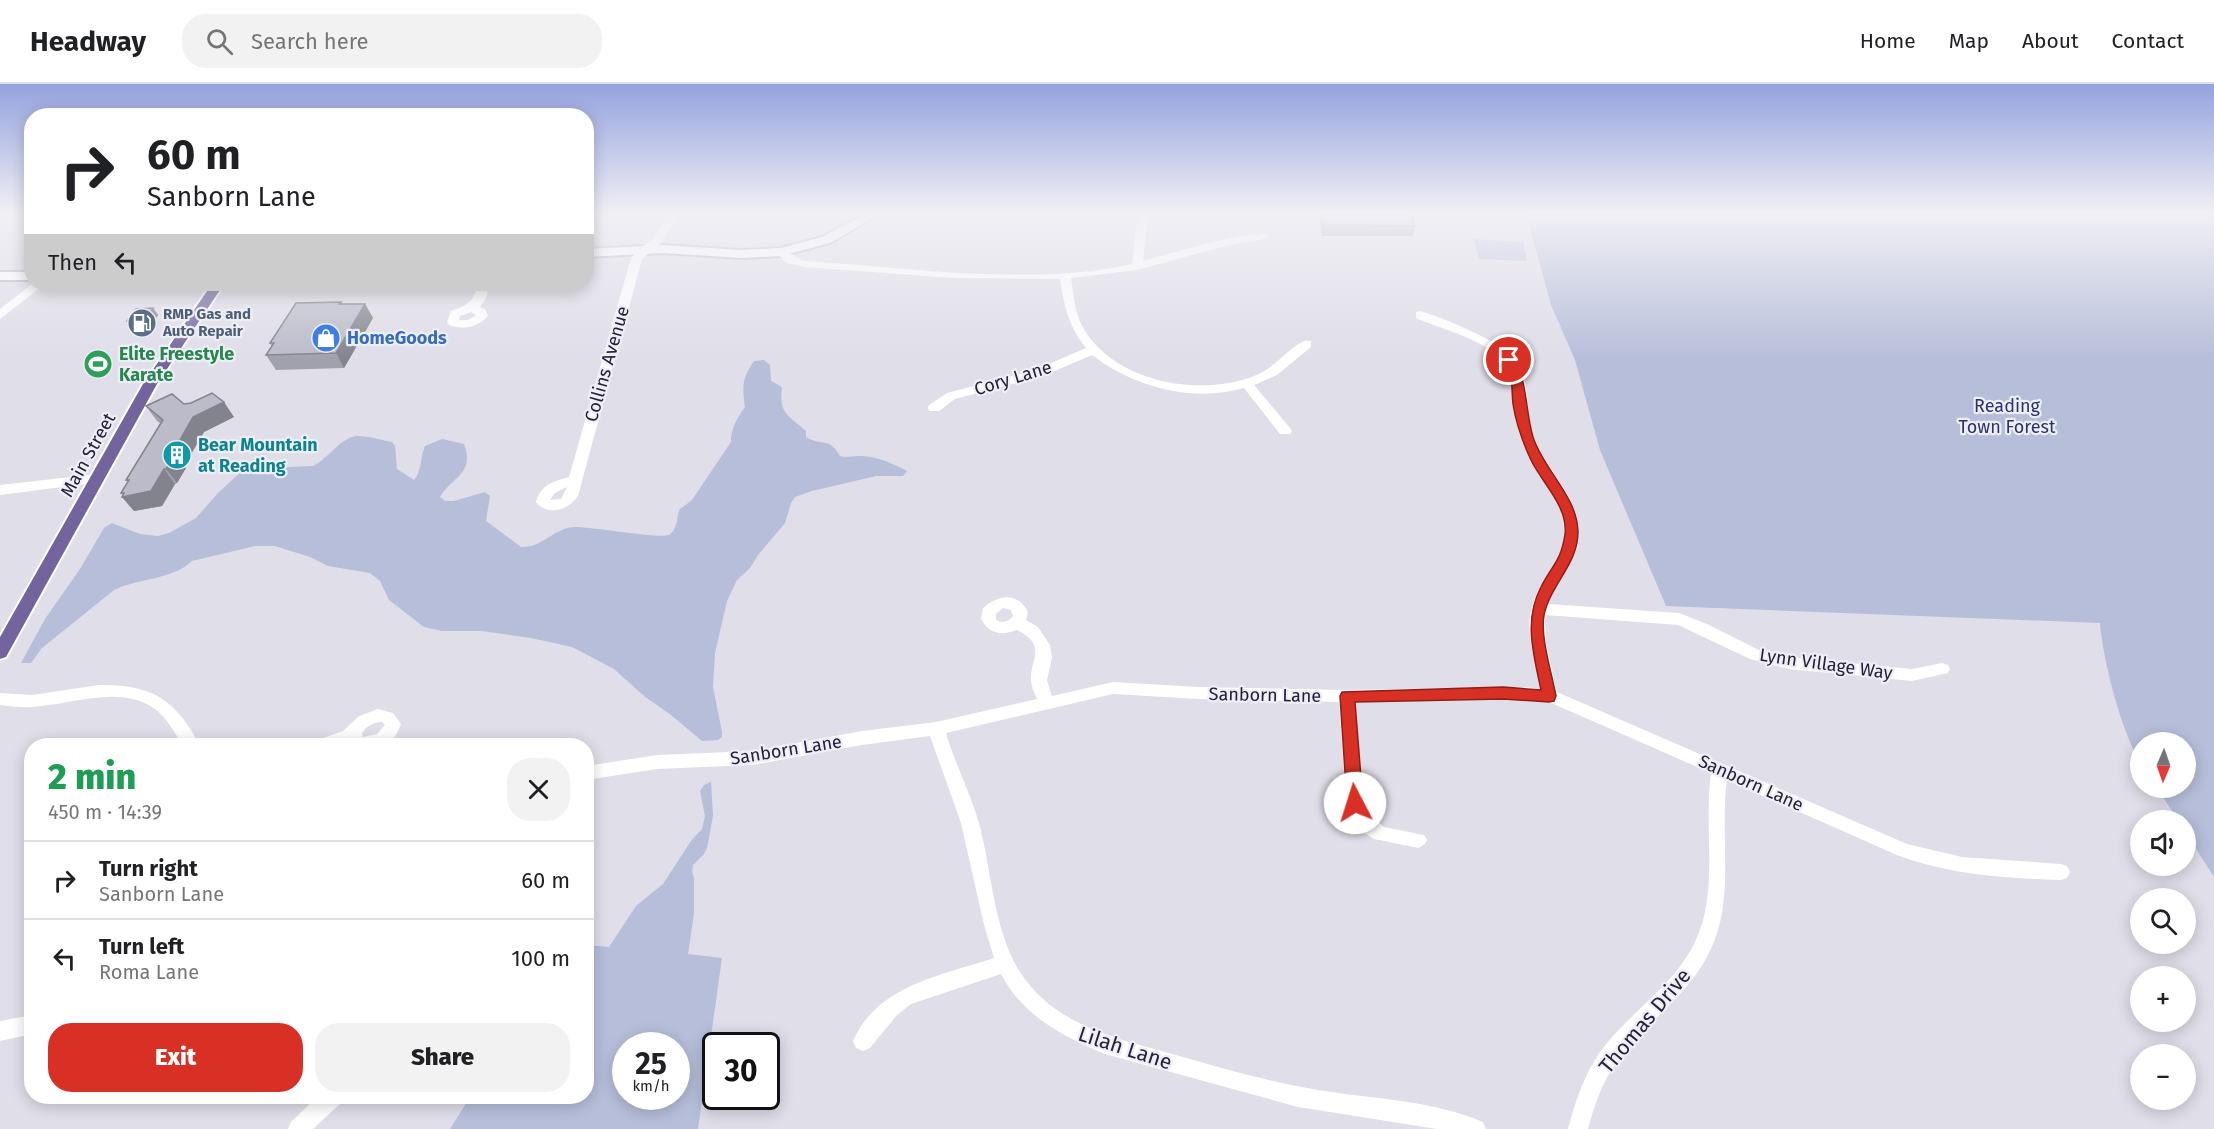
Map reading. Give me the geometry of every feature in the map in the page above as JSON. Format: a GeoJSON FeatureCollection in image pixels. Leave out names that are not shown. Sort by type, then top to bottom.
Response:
{"type":"FeatureCollection","features":[{"type":"Feature","properties":{"kind":"main road"},"geometry":{"type":"LineString","coordinates":[[0,276],[24,276]]}},
{"type":"Feature","properties":{"kind":"main road","name":"Main Street"},"geometry":{"type":"LineString","coordinates":[[0,652],[161,365],[213,291]]}},
{"type":"Feature","properties":{"kind":"street","name":"Collins Avenue"},"geometry":{"type":"LineString","coordinates":[[576,480],[636,262]]}},
{"type":"Feature","properties":{"kind":"street"},"geometry":{"type":"LineString","coordinates":[[794,262],[1001,275],[1065,276],[1137,267],[1157,262]]}},
{"type":"Feature","properties":{"kind":"street"},"geometry":{"type":"LineString","coordinates":[[1137,267],[1138,262]]}},
{"type":"Feature","properties":{"kind":"street"},"geometry":{"type":"LineString","coordinates":[[1065,276],[1074,320],[1093,350],[1127,372],[1160,384],[1204,390],[1247,384],[1282,366],[1307,344]]}},
{"type":"Feature","properties":{"kind":"street"},"geometry":{"type":"LineString","coordinates":[[0,315],[30,291]]}},
{"type":"Feature","properties":{"kind":"street"},"geometry":{"type":"LineString","coordinates":[[473,308],[482,296],[482,291]]}},
{"type":"Feature","properties":{"kind":"street"},"geometry":{"type":"LineString","coordinates":[[1420,315],[1487,343],[1504,355],[1515,369],[1521,417],[1527,438],[1538,462],[1565,504],[1572,531],[1567,557],[1546,589],[1538,609],[1537,630],[1549,696]]}},
{"type":"Feature","properties":{"kind":"street","name":"Cory Lane"},"geometry":{"type":"LineString","coordinates":[[934,408],[951,396],[1039,374],[1093,350]]}},
{"type":"Feature","properties":{"kind":"street"},"geometry":{"type":"LineString","coordinates":[[1247,384],[1286,431]]}},
{"type":"Feature","properties":{"kind":"street"},"geometry":{"type":"LineString","coordinates":[[0,490],[97,479]]}},
{"type":"Feature","properties":{"kind":"street","name":"Lynn Village Way"},"geometry":{"type":"LineString","coordinates":[[1538,609],[1679,619],[1755,655],[1789,663],[1912,675],[1942,669]]}},
{"type":"Feature","properties":{"kind":"street"},"geometry":{"type":"LineString","coordinates":[[1017,623],[1030,629],[1042,645],[1044,658],[1039,680],[1046,703]]}},
{"type":"Feature","properties":{"kind":"street","name":"Sanborn Lane"},"geometry":{"type":"LineString","coordinates":[[594,772],[657,762],[752,758],[862,738],[936,729],[1092,692],[1125,688],[1199,693],[1347,696],[1524,693],[1549,696],[1930,859],[1972,868],[2061,872]]}},
{"type":"Feature","properties":{"kind":"street"},"geometry":{"type":"LineString","coordinates":[[0,709],[32,701],[108,692],[142,694],[155,700],[169,712],[187,738]]}},
{"type":"Feature","properties":{"kind":"street"},"geometry":{"type":"LineString","coordinates":[[1347,696],[1353,788],[1359,815],[1371,829],[1380,834],[1418,840]]}},
{"type":"Feature","properties":{"kind":"street"},"geometry":{"type":"LineString","coordinates":[[0,699],[32,701]]}},
{"type":"Feature","properties":{"kind":"street","name":"Lilah Lane"},"geometry":{"type":"LineString","coordinates":[[936,729],[969,819],[997,937],[1006,963],[1015,980],[1040,1008],[1061,1024],[1093,1040],[1282,1093],[1424,1114],[1476,1129]]}},
{"type":"Feature","properties":{"kind":"street"},"geometry":{"type":"LineString","coordinates":[[341,738],[354,733]]}},
{"type":"Feature","properties":{"kind":"street","name":"Thomas Drive"},"geometry":{"type":"LineString","coordinates":[[1578,1129],[1586,1100],[1604,1063],[1674,990],[1704,945],[1717,890],[1716,796],[1720,770]]}},
{"type":"Feature","properties":{"kind":"street"},"geometry":{"type":"LineString","coordinates":[[863,1041],[890,1008],[905,997],[1006,963]]}},
{"type":"Feature","properties":{"kind":"street"},"geometry":{"type":"LineString","coordinates":[[0,1031],[24,1026]]}},
{"type":"Feature","properties":{"kind":"street"},"geometry":{"type":"LineString","coordinates":[[298,1129],[325,1104]]}},
{"type":"Feature","properties":{"kind":"green space","name":"Reading Town Forest"},"geometry":{"type":"Polygon","coordinates":[[[1539,262],[2214,262],[2214,877],[2196,849],[2196,810],[2171,810],[2164,798],[2196,798],[2196,732],[2130,732],[2130,741],[2114,695],[2100,623],[1666,606],[1600,450],[1575,360],[1551,305],[1539,262]]]}},
{"type":"Feature","properties":{"kind":"green space"},"geometry":{"type":"Polygon","coordinates":[[[764,360],[770,365],[771,381],[782,387],[783,408],[789,417],[806,431],[806,437],[829,444],[840,456],[878,458],[907,471],[903,476],[876,476],[795,497],[785,523],[750,568],[737,580],[727,601],[715,653],[713,687],[722,732],[722,737],[718,740],[702,741],[644,696],[614,669],[572,647],[482,631],[442,631],[424,627],[389,600],[380,581],[370,573],[328,566],[310,557],[275,546],[255,546],[192,561],[175,572],[114,590],[42,648],[31,663],[21,663],[45,619],[80,569],[104,528],[112,523],[140,534],[158,536],[169,533],[196,518],[244,469],[313,466],[351,437],[370,437],[392,442],[395,446],[397,469],[414,480],[425,446],[442,439],[464,444],[467,454],[465,468],[440,497],[445,501],[454,501],[485,492],[490,496],[486,521],[521,547],[536,544],[561,530],[576,527],[669,535],[675,527],[679,510],[692,500],[731,442],[735,423],[745,407],[743,388],[747,373],[754,361],[764,360]]]}},
{"type":"Feature","properties":{"kind":"green space"},"geometry":{"type":"Polygon","coordinates":[[[711,782],[713,816],[707,848],[693,865],[692,872],[694,914],[688,954],[722,958],[712,1032],[702,1032],[702,1100],[698,1129],[450,1129],[466,1104],[594,1104],[594,946],[609,947],[636,906],[663,884],[691,841],[702,829],[705,816],[700,791],[704,785],[711,782]]]}},
{"type":"Feature","properties":{"kind":"building"},"geometry":{"type":"Polygon","coordinates":[[[341,302],[339,304],[365,304],[336,353],[266,355],[274,343],[270,343],[296,303],[341,302]]]}},
{"type":"Feature","properties":{"kind":"building"},"geometry":{"type":"Polygon","coordinates":[[[153,308],[144,320],[127,321],[136,309],[153,308]]]}},
{"type":"Feature","properties":{"kind":"building"},"geometry":{"type":"Polygon","coordinates":[[[212,393],[224,402],[193,417],[166,469],[151,491],[122,497],[124,493],[121,493],[129,480],[126,480],[163,420],[146,406],[172,394],[184,404],[212,393]]]}},
{"type":"Feature","properties":{"kind":"place","name":"RMP Gas and Auto Repair"},"geometry":{"type":"Point","coordinates":[142,323]}},
{"type":"Feature","properties":{"kind":"place","name":"HomeGoods"},"geometry":{"type":"Point","coordinates":[326,338]}},
{"type":"Feature","properties":{"kind":"place","name":"Elite Freestyle Karate"},"geometry":{"type":"Point","coordinates":[98,364]}},
{"type":"Feature","properties":{"kind":"place","name":"Bear Mountain at Reading"},"geometry":{"type":"Point","coordinates":[177,455]}},
{"type":"Feature","properties":{"kind":"route"},"geometry":{"type":"LineString","coordinates":[[1355,803],[1347,696],[1503,693],[1549,696],[1538,636],[1537,616],[1546,589],[1563,567],[1570,548],[1572,531],[1565,504],[1538,462],[1527,438],[1519,405],[1518,377],[1509,360]]}}]}
